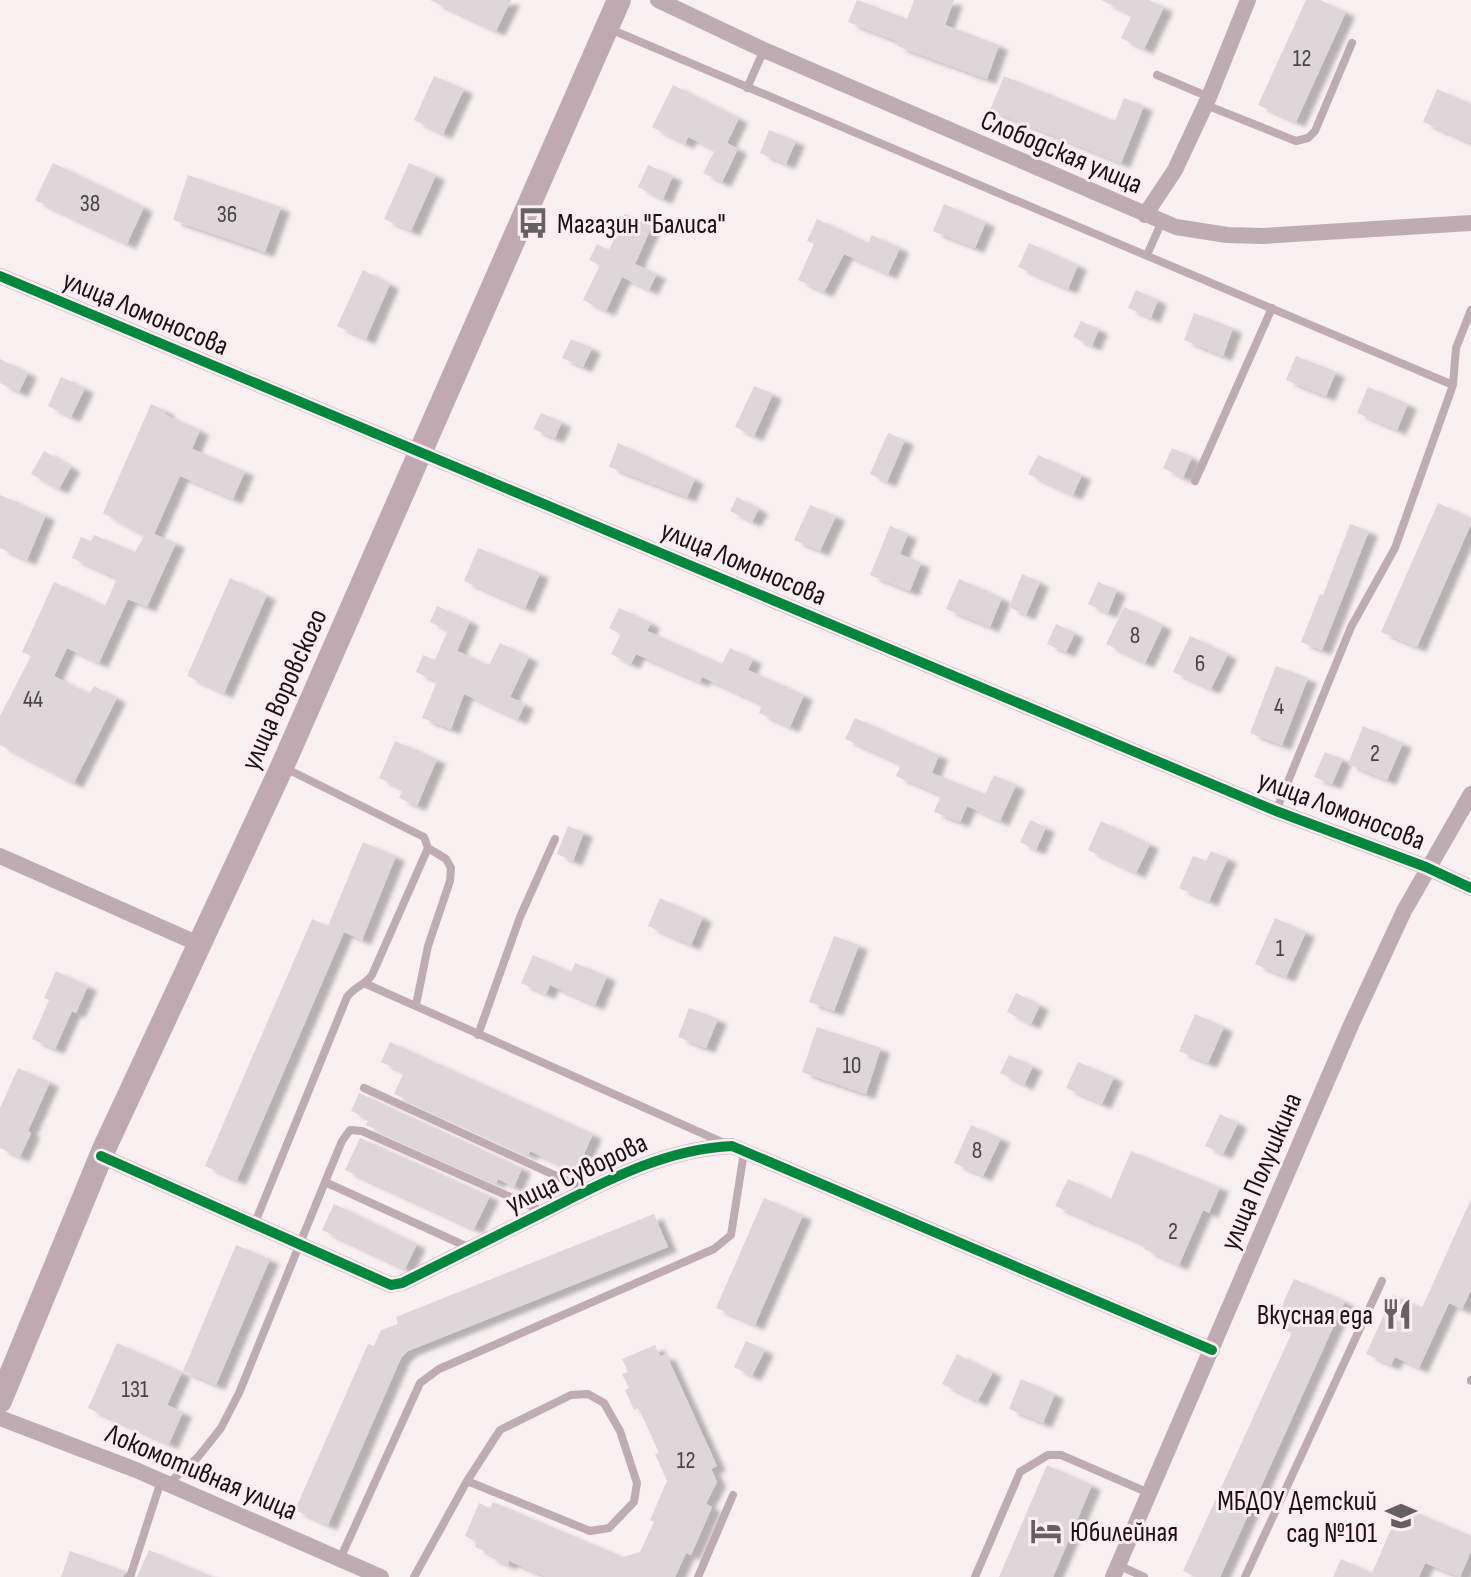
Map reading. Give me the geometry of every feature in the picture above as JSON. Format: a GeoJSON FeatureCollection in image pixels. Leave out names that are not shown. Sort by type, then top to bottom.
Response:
{"type":"FeatureCollection","features":[{"type":"Feature","properties":{"kind":"main road","name":"улица Воровского"},"geometry":{"type":"LineString","coordinates":[[0,1401],[101,1156],[282,767],[619,0]]}},
{"type":"Feature","properties":{"kind":"street","name":"Слободская улица"},"geometry":{"type":"LineString","coordinates":[[658,0],[764,50],[1145,215],[1190,230],[1251,236],[1471,223]]}},
{"type":"Feature","properties":{"kind":"street"},"geometry":{"type":"LineString","coordinates":[[1145,215],[1175,170],[1208,101],[1248,0]]}},
{"type":"Feature","properties":{"kind":"street","name":"улица Ломоносова"},"geometry":{"type":"LineString","coordinates":[[0,276],[1276,811],[1426,867],[1471,888]]}},
{"type":"Feature","properties":{"kind":"street","name":"улица Полушкина"},"geometry":{"type":"LineString","coordinates":[[1115,1571],[1351,1025],[1426,867],[1471,794]]}},
{"type":"Feature","properties":{"kind":"street"},"geometry":{"type":"LineString","coordinates":[[0,856],[201,945]]}},
{"type":"Feature","properties":{"kind":"street","name":"улица Суворова"},"geometry":{"type":"LineString","coordinates":[[101,1156],[391,1285],[402,1283],[659,1158],[715,1147],[738,1148]]}},
{"type":"Feature","properties":{"kind":"street"},"geometry":{"type":"LineString","coordinates":[[738,1148],[1212,1350]]}},
{"type":"Feature","properties":{"kind":"street","name":"Локомотивная улица"},"geometry":{"type":"LineString","coordinates":[[0,1418],[165,1482],[381,1577]]}},
{"type":"Feature","properties":{"kind":"lane"},"geometry":{"type":"LineString","coordinates":[[608,28],[1453,385]]}},
{"type":"Feature","properties":{"kind":"lane"},"geometry":{"type":"LineString","coordinates":[[1157,75],[1296,141],[1308,138],[1315,131],[1352,43]]}},
{"type":"Feature","properties":{"kind":"lane"},"geometry":{"type":"LineString","coordinates":[[747,88],[764,50]]}},
{"type":"Feature","properties":{"kind":"lane"},"geometry":{"type":"LineString","coordinates":[[1147,255],[1162,221]]}},
{"type":"Feature","properties":{"kind":"lane"},"geometry":{"type":"LineString","coordinates":[[1195,481],[1272,308]]}},
{"type":"Feature","properties":{"kind":"lane"},"geometry":{"type":"LineString","coordinates":[[1276,811],[1351,627],[1391,559],[1453,385],[1456,348],[1471,310]]}},
{"type":"Feature","properties":{"kind":"lane"},"geometry":{"type":"LineString","coordinates":[[282,767],[424,837],[428,848],[446,859],[451,868],[450,881],[428,946],[416,1005]]}},
{"type":"Feature","properties":{"kind":"lane"},"geometry":{"type":"LineString","coordinates":[[478,1035],[520,917],[555,839]]}},
{"type":"Feature","properties":{"kind":"lane"},"geometry":{"type":"LineString","coordinates":[[254,1225],[347,997],[352,990],[366,984],[372,975],[428,848]]}},
{"type":"Feature","properties":{"kind":"lane"},"geometry":{"type":"LineString","coordinates":[[340,1559],[420,1383],[439,1369],[725,1242],[731,1235],[738,1148],[366,984]]}},
{"type":"Feature","properties":{"kind":"lane"},"geometry":{"type":"LineString","coordinates":[[364,1088],[588,1190]]}},
{"type":"Feature","properties":{"kind":"lane"},"geometry":{"type":"LineString","coordinates":[[130,1577],[165,1482],[198,1457],[221,1428],[239,1393],[297,1245],[342,1141],[350,1130],[362,1131],[544,1212]]}},
{"type":"Feature","properties":{"kind":"lane"},"geometry":{"type":"LineString","coordinates":[[325,1182],[471,1249]]}},
{"type":"Feature","properties":{"kind":"lane"},"geometry":{"type":"LineString","coordinates":[[1245,1577],[1382,1281]]}},
{"type":"Feature","properties":{"kind":"lane"},"geometry":{"type":"LineString","coordinates":[[414,1577],[467,1481],[500,1430],[571,1395],[588,1394],[604,1403],[620,1431],[637,1483],[634,1502],[609,1528],[590,1531],[467,1481]]}},
{"type":"Feature","properties":{"kind":"lane"},"geometry":{"type":"LineString","coordinates":[[975,1577],[1020,1472],[1048,1455],[1061,1455],[1149,1493]]}},
{"type":"Feature","properties":{"kind":"lane"},"geometry":{"type":"LineString","coordinates":[[698,1577],[733,1495]]}},
{"type":"Feature","properties":{"kind":"lane"},"geometry":{"type":"LineString","coordinates":[[1115,1571],[1144,1577]]}},
{"type":"Feature","properties":{"kind":"building"},"geometry":{"type":"Polygon","coordinates":[[[430,0],[511,0],[496,31],[430,0]]]}},
{"type":"Feature","properties":{"kind":"building"},"geometry":{"type":"Polygon","coordinates":[[[857,0],[907,19],[914,0],[954,0],[945,25],[999,45],[987,79],[897,46],[899,42],[848,22],[857,0]]]}},
{"type":"Feature","properties":{"kind":"building"},"geometry":{"type":"Polygon","coordinates":[[[1101,0],[1149,0],[1164,7],[1144,49],[1121,38],[1132,15],[1101,0]]]}},
{"type":"Feature","properties":{"kind":"building"},"geometry":{"type":"Polygon","coordinates":[[[1306,0],[1320,0],[1346,12],[1296,122],[1258,105],[1306,0]]]}},
{"type":"Feature","properties":{"kind":"building"},"geometry":{"type":"Polygon","coordinates":[[[434,76],[464,89],[443,134],[414,120],[434,76]]]}},
{"type":"Feature","properties":{"kind":"building"},"geometry":{"type":"Polygon","coordinates":[[[1004,76],[1115,121],[1124,98],[1144,106],[1121,163],[990,110],[1004,76]]]}},
{"type":"Feature","properties":{"kind":"building"},"geometry":{"type":"Polygon","coordinates":[[[673,85],[739,118],[727,143],[738,149],[722,182],[703,173],[715,150],[688,137],[685,144],[652,127],[673,85]]]}},
{"type":"Feature","properties":{"kind":"building"},"geometry":{"type":"Polygon","coordinates":[[[1437,89],[1471,104],[1471,143],[1423,122],[1437,89]]]}},
{"type":"Feature","properties":{"kind":"building"},"geometry":{"type":"Polygon","coordinates":[[[769,130],[796,141],[786,164],[760,153],[769,130]]]}},
{"type":"Feature","properties":{"kind":"building"},"geometry":{"type":"Polygon","coordinates":[[[53,163],[144,207],[127,244],[35,200],[53,163]]]}},
{"type":"Feature","properties":{"kind":"building"},"geometry":{"type":"Polygon","coordinates":[[[409,163],[436,175],[411,231],[384,219],[409,163]]]}},
{"type":"Feature","properties":{"kind":"building"},"geometry":{"type":"Polygon","coordinates":[[[648,165],[673,176],[663,199],[638,187],[648,165]]]}},
{"type":"Feature","properties":{"kind":"building"},"geometry":{"type":"Polygon","coordinates":[[[188,175],[281,207],[265,252],[173,220],[188,175]]]}},
{"type":"Feature","properties":{"kind":"building"},"geometry":{"type":"Polygon","coordinates":[[[944,204],[986,222],[975,248],[933,231],[944,204]]]}},
{"type":"Feature","properties":{"kind":"building"},"geometry":{"type":"Polygon","coordinates":[[[625,214],[652,226],[635,264],[657,274],[649,290],[622,277],[606,311],[583,300],[600,265],[589,260],[597,244],[609,250],[625,214]]]}},
{"type":"Feature","properties":{"kind":"building"},"geometry":{"type":"Polygon","coordinates":[[[817,219],[868,243],[872,235],[900,248],[888,274],[844,254],[824,292],[798,280],[814,244],[807,241],[817,219]]]}},
{"type":"Feature","properties":{"kind":"building"},"geometry":{"type":"Polygon","coordinates":[[[1029,243],[1078,265],[1068,289],[1018,267],[1029,243]]]}},
{"type":"Feature","properties":{"kind":"building"},"geometry":{"type":"Polygon","coordinates":[[[363,270],[390,284],[366,339],[337,326],[363,270]]]}},
{"type":"Feature","properties":{"kind":"building"},"geometry":{"type":"Polygon","coordinates":[[[1136,290],[1158,300],[1151,318],[1128,308],[1136,290]]]}},
{"type":"Feature","properties":{"kind":"building"},"geometry":{"type":"Polygon","coordinates":[[[1194,313],[1233,328],[1223,356],[1184,340],[1194,313]]]}},
{"type":"Feature","properties":{"kind":"building"},"geometry":{"type":"Polygon","coordinates":[[[1081,321],[1099,329],[1092,346],[1073,337],[1081,321]]]}},
{"type":"Feature","properties":{"kind":"building"},"geometry":{"type":"Polygon","coordinates":[[[571,339],[592,348],[583,367],[562,358],[571,339]]]}},
{"type":"Feature","properties":{"kind":"building"},"geometry":{"type":"Polygon","coordinates":[[[1296,356],[1336,372],[1326,396],[1286,380],[1296,356]]]}},
{"type":"Feature","properties":{"kind":"building"},"geometry":{"type":"Polygon","coordinates":[[[0,359],[28,373],[19,392],[0,383],[0,359]]]}},
{"type":"Feature","properties":{"kind":"building"},"geometry":{"type":"Polygon","coordinates":[[[61,377],[85,388],[71,417],[48,406],[61,377]]]}},
{"type":"Feature","properties":{"kind":"building"},"geometry":{"type":"Polygon","coordinates":[[[754,386],[773,394],[754,436],[735,427],[754,386]]]}},
{"type":"Feature","properties":{"kind":"building"},"geometry":{"type":"Polygon","coordinates":[[[1368,387],[1408,404],[1397,430],[1357,413],[1368,387]]]}},
{"type":"Feature","properties":{"kind":"building"},"geometry":{"type":"Polygon","coordinates":[[[151,404],[166,411],[164,414],[200,430],[192,449],[245,471],[233,499],[180,476],[154,534],[176,543],[147,607],[128,599],[99,663],[67,648],[54,676],[89,694],[94,686],[117,698],[74,783],[0,745],[0,716],[31,656],[22,652],[54,582],[105,606],[117,578],[72,558],[81,537],[91,541],[94,535],[135,552],[144,536],[103,513],[151,404]]]}},
{"type":"Feature","properties":{"kind":"building"},"geometry":{"type":"Polygon","coordinates":[[[541,413],[562,422],[555,438],[533,429],[541,413]]]}},
{"type":"Feature","properties":{"kind":"building"},"geometry":{"type":"Polygon","coordinates":[[[888,433],[905,440],[887,482],[870,474],[888,433]]]}},
{"type":"Feature","properties":{"kind":"building"},"geometry":{"type":"Polygon","coordinates":[[[618,443],[695,479],[687,497],[609,467],[618,443]]]}},
{"type":"Feature","properties":{"kind":"building"},"geometry":{"type":"Polygon","coordinates":[[[1172,448],[1192,457],[1183,478],[1163,468],[1172,448]]]}},
{"type":"Feature","properties":{"kind":"building"},"geometry":{"type":"Polygon","coordinates":[[[44,451],[71,467],[59,489],[31,474],[44,451]]]}},
{"type":"Feature","properties":{"kind":"building"},"geometry":{"type":"Polygon","coordinates":[[[1038,455],[1082,475],[1073,495],[1028,474],[1038,455]]]}},
{"type":"Feature","properties":{"kind":"building"},"geometry":{"type":"Polygon","coordinates":[[[0,495],[46,515],[27,560],[0,548],[0,495]]]}},
{"type":"Feature","properties":{"kind":"building"},"geometry":{"type":"Polygon","coordinates":[[[737,497],[759,509],[752,522],[730,511],[737,497]]]}},
{"type":"Feature","properties":{"kind":"building"},"geometry":{"type":"Polygon","coordinates":[[[1438,503],[1471,518],[1471,524],[1417,647],[1381,632],[1438,503]]]}},
{"type":"Feature","properties":{"kind":"building"},"geometry":{"type":"Polygon","coordinates":[[[810,505],[836,516],[820,551],[794,540],[810,505]]]}},
{"type":"Feature","properties":{"kind":"building"},"geometry":{"type":"Polygon","coordinates":[[[1350,524],[1369,531],[1322,650],[1301,642],[1350,524]]]}},
{"type":"Feature","properties":{"kind":"building"},"geometry":{"type":"Polygon","coordinates":[[[890,526],[908,534],[900,554],[921,563],[910,591],[870,575],[890,526]]]}},
{"type":"Feature","properties":{"kind":"building"},"geometry":{"type":"Polygon","coordinates":[[[478,548],[540,573],[525,608],[464,581],[478,548]]]}},
{"type":"Feature","properties":{"kind":"building"},"geometry":{"type":"Polygon","coordinates":[[[1022,574],[1040,582],[1026,615],[1009,607],[1022,574]]]}},
{"type":"Feature","properties":{"kind":"building"},"geometry":{"type":"Polygon","coordinates":[[[230,578],[267,595],[224,693],[187,676],[230,578]]]}},
{"type":"Feature","properties":{"kind":"building"},"geometry":{"type":"Polygon","coordinates":[[[959,579],[1002,598],[990,627],[946,609],[959,579]]]}},
{"type":"Feature","properties":{"kind":"building"},"geometry":{"type":"Polygon","coordinates":[[[1098,582],[1117,590],[1108,613],[1088,604],[1098,582]]]}},
{"type":"Feature","properties":{"kind":"building"},"geometry":{"type":"Polygon","coordinates":[[[437,606],[470,621],[457,651],[489,665],[500,643],[529,657],[510,697],[525,704],[518,719],[464,694],[451,729],[422,718],[437,681],[416,672],[423,655],[435,660],[448,630],[430,622],[437,606]]]}},
{"type":"Feature","properties":{"kind":"building"},"geometry":{"type":"Polygon","coordinates":[[[1124,607],[1163,625],[1145,663],[1106,644],[1124,607]]]}},
{"type":"Feature","properties":{"kind":"building"},"geometry":{"type":"Polygon","coordinates":[[[619,608],[651,623],[647,631],[722,664],[730,648],[753,659],[748,670],[804,695],[790,727],[759,713],[762,704],[702,677],[700,682],[636,654],[631,664],[611,654],[621,634],[609,628],[619,608]]]}},
{"type":"Feature","properties":{"kind":"building"},"geometry":{"type":"Polygon","coordinates":[[[1056,624],[1075,633],[1066,652],[1047,644],[1056,624]]]}},
{"type":"Feature","properties":{"kind":"building"},"geometry":{"type":"Polygon","coordinates":[[[1190,636],[1228,654],[1211,689],[1173,672],[1190,636]]]}},
{"type":"Feature","properties":{"kind":"building"},"geometry":{"type":"Polygon","coordinates":[[[1276,666],[1308,678],[1282,745],[1250,733],[1276,666]]]}},
{"type":"Feature","properties":{"kind":"building"},"geometry":{"type":"Polygon","coordinates":[[[855,718],[939,755],[932,773],[985,794],[994,775],[1016,785],[1000,821],[967,806],[960,822],[934,812],[941,795],[896,776],[901,764],[845,739],[855,718]]]}},
{"type":"Feature","properties":{"kind":"building"},"geometry":{"type":"Polygon","coordinates":[[[1363,726],[1403,743],[1387,780],[1348,764],[1363,726]]]}},
{"type":"Feature","properties":{"kind":"building"},"geometry":{"type":"Polygon","coordinates":[[[395,741],[437,759],[417,806],[399,798],[403,789],[379,778],[395,741]]]}},
{"type":"Feature","properties":{"kind":"building"},"geometry":{"type":"Polygon","coordinates":[[[1325,752],[1343,759],[1332,784],[1314,777],[1325,752]]]}},
{"type":"Feature","properties":{"kind":"building"},"geometry":{"type":"Polygon","coordinates":[[[1030,820],[1046,827],[1036,850],[1020,842],[1030,820]]]}},
{"type":"Feature","properties":{"kind":"building"},"geometry":{"type":"Polygon","coordinates":[[[1101,821],[1150,844],[1136,873],[1088,850],[1101,821]]]}},
{"type":"Feature","properties":{"kind":"building"},"geometry":{"type":"Polygon","coordinates":[[[568,826],[584,832],[573,861],[557,854],[568,826]]]}},
{"type":"Feature","properties":{"kind":"building"},"geometry":{"type":"Polygon","coordinates":[[[363,842],[396,856],[362,940],[344,932],[237,1180],[205,1166],[312,919],[328,926],[363,842]]]}},
{"type":"Feature","properties":{"kind":"building"},"geometry":{"type":"Polygon","coordinates":[[[1211,851],[1228,858],[1209,901],[1179,888],[1193,856],[1206,861],[1211,851]]]}},
{"type":"Feature","properties":{"kind":"building"},"geometry":{"type":"Polygon","coordinates":[[[660,898],[703,917],[691,945],[648,926],[660,898]]]}},
{"type":"Feature","properties":{"kind":"building"},"geometry":{"type":"Polygon","coordinates":[[[1275,918],[1306,932],[1286,977],[1255,964],[1275,918]]]}},
{"type":"Feature","properties":{"kind":"building"},"geometry":{"type":"Polygon","coordinates":[[[834,936],[859,945],[834,1011],[809,1002],[834,936]]]}},
{"type":"Feature","properties":{"kind":"building"},"geometry":{"type":"Polygon","coordinates":[[[533,955],[571,972],[575,963],[607,976],[595,1005],[550,985],[546,994],[521,983],[533,955]]]}},
{"type":"Feature","properties":{"kind":"building"},"geometry":{"type":"Polygon","coordinates":[[[56,971],[88,986],[76,1013],[72,1011],[55,1049],[32,1039],[49,1000],[44,998],[56,971]]]}},
{"type":"Feature","properties":{"kind":"building"},"geometry":{"type":"Polygon","coordinates":[[[1016,993],[1040,1005],[1031,1024],[1007,1012],[1016,993]]]}},
{"type":"Feature","properties":{"kind":"building"},"geometry":{"type":"Polygon","coordinates":[[[689,1008],[718,1019],[706,1048],[678,1037],[689,1008]]]}},
{"type":"Feature","properties":{"kind":"building"},"geometry":{"type":"Polygon","coordinates":[[[1195,1014],[1224,1027],[1208,1063],[1179,1051],[1195,1014]]]}},
{"type":"Feature","properties":{"kind":"building"},"geometry":{"type":"Polygon","coordinates":[[[817,1027],[881,1048],[866,1094],[802,1072],[817,1027]]]}},
{"type":"Feature","properties":{"kind":"building"},"geometry":{"type":"Polygon","coordinates":[[[390,1042],[593,1134],[576,1172],[530,1151],[528,1155],[394,1094],[404,1072],[381,1062],[390,1042]]]}},
{"type":"Feature","properties":{"kind":"building"},"geometry":{"type":"Polygon","coordinates":[[[1009,1055],[1033,1066],[1024,1085],[1000,1073],[1009,1055]]]}},
{"type":"Feature","properties":{"kind":"building"},"geometry":{"type":"Polygon","coordinates":[[[1078,1062],[1114,1077],[1102,1104],[1066,1088],[1078,1062]]]}},
{"type":"Feature","properties":{"kind":"building"},"geometry":{"type":"Polygon","coordinates":[[[18,1068],[50,1082],[20,1157],[0,1148],[0,1108],[18,1068]]]}},
{"type":"Feature","properties":{"kind":"building"},"geometry":{"type":"Polygon","coordinates":[[[359,1093],[522,1168],[514,1187],[498,1179],[496,1183],[366,1125],[369,1119],[351,1111],[359,1093]]]}},
{"type":"Feature","properties":{"kind":"building"},"geometry":{"type":"Polygon","coordinates":[[[1220,1114],[1238,1123],[1223,1154],[1205,1146],[1220,1114]]]}},
{"type":"Feature","properties":{"kind":"building"},"geometry":{"type":"Polygon","coordinates":[[[971,1125],[1001,1138],[983,1176],[954,1163],[971,1125]]]}},
{"type":"Feature","properties":{"kind":"building"},"geometry":{"type":"Polygon","coordinates":[[[360,1138],[490,1196],[474,1229],[345,1170],[360,1138]]]}},
{"type":"Feature","properties":{"kind":"building"},"geometry":{"type":"Polygon","coordinates":[[[1131,1151],[1220,1187],[1209,1213],[1203,1210],[1179,1265],[1144,1249],[1146,1245],[1055,1206],[1068,1179],[1111,1199],[1131,1151]]]}},
{"type":"Feature","properties":{"kind":"building"},"geometry":{"type":"Polygon","coordinates":[[[764,1198],[803,1215],[755,1325],[716,1308],[764,1198]]]}},
{"type":"Feature","properties":{"kind":"building"},"geometry":{"type":"Polygon","coordinates":[[[1471,1199],[1471,1290],[1462,1309],[1449,1303],[1419,1368],[1395,1357],[1391,1365],[1366,1354],[1393,1295],[1422,1308],[1471,1199]]]}},
{"type":"Feature","properties":{"kind":"building"},"geometry":{"type":"Polygon","coordinates":[[[334,1204],[417,1244],[405,1269],[322,1230],[334,1204]]]}},
{"type":"Feature","properties":{"kind":"building"},"geometry":{"type":"Polygon","coordinates":[[[654,1214],[668,1247],[408,1351],[401,1358],[328,1525],[295,1510],[368,1344],[374,1346],[381,1330],[398,1324],[396,1317],[654,1214]]]}},
{"type":"Feature","properties":{"kind":"building"},"geometry":{"type":"Polygon","coordinates":[[[236,1245],[270,1259],[216,1385],[183,1371],[236,1245]]]}},
{"type":"Feature","properties":{"kind":"building"},"geometry":{"type":"Polygon","coordinates":[[[1294,1279],[1345,1301],[1220,1577],[1196,1577],[1183,1571],[1293,1330],[1274,1323],[1294,1279]]]}},
{"type":"Feature","properties":{"kind":"building"},"geometry":{"type":"Polygon","coordinates":[[[746,1341],[765,1350],[752,1376],[734,1367],[746,1341]]]}},
{"type":"Feature","properties":{"kind":"building"},"geometry":{"type":"Polygon","coordinates":[[[117,1343],[182,1372],[167,1405],[183,1412],[169,1444],[88,1408],[117,1343]]]}},
{"type":"Feature","properties":{"kind":"building"},"geometry":{"type":"Polygon","coordinates":[[[655,1345],[660,1356],[666,1354],[717,1466],[711,1469],[717,1482],[706,1504],[712,1507],[691,1555],[686,1553],[675,1577],[547,1577],[509,1561],[508,1565],[475,1547],[477,1542],[465,1536],[479,1503],[490,1508],[493,1502],[623,1557],[640,1552],[654,1522],[650,1520],[667,1481],[645,1422],[638,1408],[634,1410],[625,1390],[629,1388],[622,1374],[628,1372],[622,1359],[655,1345]]]}},
{"type":"Feature","properties":{"kind":"building"},"geometry":{"type":"Polygon","coordinates":[[[957,1354],[993,1372],[978,1401],[942,1384],[957,1354]]]}},
{"type":"Feature","properties":{"kind":"building"},"geometry":{"type":"Polygon","coordinates":[[[1021,1379],[1055,1394],[1043,1423],[1009,1409],[1021,1379]]]}},
{"type":"Feature","properties":{"kind":"building","name":"Юбилейная"},"geometry":{"type":"Polygon","coordinates":[[[1047,1465],[1092,1485],[1053,1577],[999,1577],[1047,1465]]]}},
{"type":"Feature","properties":{"kind":"building"},"geometry":{"type":"Polygon","coordinates":[[[1401,1506],[1471,1536],[1471,1551],[1460,1577],[1425,1563],[1419,1577],[1333,1577],[1341,1559],[1372,1573],[1401,1506]]]}},
{"type":"Feature","properties":{"kind":"building"},"geometry":{"type":"Polygon","coordinates":[[[149,1550],[213,1577],[137,1577],[149,1550]]]}},
{"type":"Feature","properties":{"kind":"building"},"geometry":{"type":"Polygon","coordinates":[[[70,1551],[125,1571],[123,1577],[61,1577],[70,1551]]]}},
{"type":"Feature","properties":{"kind":"cycle path"},"geometry":{"type":"LineString","coordinates":[[0,276],[1276,811],[1426,867],[1471,888]]}},
{"type":"Feature","properties":{"kind":"cycle path"},"geometry":{"type":"LineString","coordinates":[[101,1156],[391,1285],[402,1283],[635,1169],[682,1153],[732,1146],[1212,1350]]}},
{"type":"Feature","properties":{"kind":"place","name":"Магазин \"Балиса\""},"geometry":{"type":"Point","coordinates":[533,223]}},
{"type":"Feature","properties":{"kind":"place","name":"Вкусная еда"},"geometry":{"type":"Point","coordinates":[1397,1314]}},
{"type":"Feature","properties":{"kind":"place","name":"МБДОУ Детский сад №101"},"geometry":{"type":"Point","coordinates":[1401,1516]}},
{"type":"Feature","properties":{"kind":"place","name":"Юбилейная"},"geometry":{"type":"Point","coordinates":[1046,1531]}}]}
